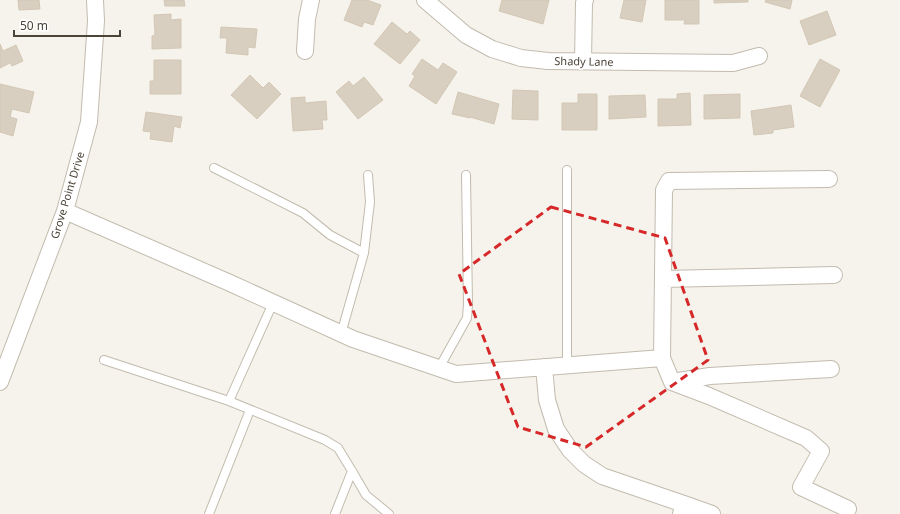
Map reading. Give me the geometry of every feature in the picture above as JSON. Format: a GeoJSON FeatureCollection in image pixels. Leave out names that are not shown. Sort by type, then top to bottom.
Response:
{"type":"FeatureCollection","features":[{"type":"Feature","properties":{"kind":"street","name":"Grove Point Drive"},"geometry":{"type":"LineString","coordinates":[[0,382],[65,211],[89,122],[96,21],[95,0]]}},
{"type":"Feature","properties":{"kind":"street"},"geometry":{"type":"LineString","coordinates":[[306,51],[307,19],[311,0]]}},
{"type":"Feature","properties":{"kind":"street","name":"Shady Lane"},"geometry":{"type":"LineString","coordinates":[[425,0],[466,35],[492,49],[521,58],[583,61],[733,63],[759,56]]}},
{"type":"Feature","properties":{"kind":"street"},"geometry":{"type":"LineString","coordinates":[[583,61],[585,0]]}},
{"type":"Feature","properties":{"kind":"street"},"geometry":{"type":"LineString","coordinates":[[829,179],[669,181],[664,190],[662,358],[672,382],[709,396],[806,438],[821,451],[801,487],[848,509]]}},
{"type":"Feature","properties":{"kind":"street"},"geometry":{"type":"LineString","coordinates":[[65,211],[230,283],[341,334],[456,374],[662,358]]}},
{"type":"Feature","properties":{"kind":"street"},"geometry":{"type":"LineString","coordinates":[[663,279],[834,276]]}},
{"type":"Feature","properties":{"kind":"street"},"geometry":{"type":"LineString","coordinates":[[544,367],[547,400],[556,429],[570,450],[584,464],[602,476],[683,509],[712,514]]}},
{"type":"Feature","properties":{"kind":"street"},"geometry":{"type":"LineString","coordinates":[[672,382],[710,376],[831,369]]}},
{"type":"Feature","properties":{"kind":"lane"},"geometry":{"type":"LineString","coordinates":[[214,168],[303,213],[330,235],[364,253]]}},
{"type":"Feature","properties":{"kind":"lane"},"geometry":{"type":"LineString","coordinates":[[567,170],[567,365]]}},
{"type":"Feature","properties":{"kind":"lane"},"geometry":{"type":"LineString","coordinates":[[341,334],[364,253],[370,202],[368,174]]}},
{"type":"Feature","properties":{"kind":"lane"},"geometry":{"type":"LineString","coordinates":[[439,368],[467,318],[466,175]]}},
{"type":"Feature","properties":{"kind":"lane"},"geometry":{"type":"LineString","coordinates":[[229,401],[273,303]]}},
{"type":"Feature","properties":{"kind":"lane"},"geometry":{"type":"LineString","coordinates":[[104,360],[229,401],[325,440],[338,448],[366,495],[389,514]]}},
{"type":"Feature","properties":{"kind":"lane"},"geometry":{"type":"LineString","coordinates":[[209,514],[250,410]]}},
{"type":"Feature","properties":{"kind":"lane"},"geometry":{"type":"LineString","coordinates":[[335,514],[352,471]]}},
{"type":"Feature","properties":{"kind":"highlighted area"},"geometry":{"type":"Polygon","coordinates":[[[551,207],[665,238],[708,360],[586,447],[518,427],[459,274],[551,207]]]}},
{"type":"Feature","properties":{"kind":"building"},"geometry":{"type":"Polygon","coordinates":[[[18,0],[39,0],[40,9],[19,10],[18,0]]]}},
{"type":"Feature","properties":{"kind":"building"},"geometry":{"type":"Polygon","coordinates":[[[164,0],[184,0],[185,6],[165,6],[164,0]]]}},
{"type":"Feature","properties":{"kind":"building"},"geometry":{"type":"Polygon","coordinates":[[[352,0],[367,0],[381,5],[373,25],[364,22],[362,27],[344,20],[352,0]]]}},
{"type":"Feature","properties":{"kind":"building"},"geometry":{"type":"Polygon","coordinates":[[[502,0],[549,0],[543,24],[499,11],[502,0]]]}},
{"type":"Feature","properties":{"kind":"building"},"geometry":{"type":"Polygon","coordinates":[[[624,0],[646,0],[642,22],[620,18],[624,0]]]}},
{"type":"Feature","properties":{"kind":"building"},"geometry":{"type":"Polygon","coordinates":[[[665,0],[699,0],[699,24],[684,24],[685,20],[665,20],[665,0]]]}},
{"type":"Feature","properties":{"kind":"building"},"geometry":{"type":"Polygon","coordinates":[[[714,0],[748,0],[748,2],[714,3],[714,0]]]}},
{"type":"Feature","properties":{"kind":"building"},"geometry":{"type":"Polygon","coordinates":[[[766,0],[792,0],[790,9],[765,2],[766,0]]]}},
{"type":"Feature","properties":{"kind":"building"},"geometry":{"type":"Polygon","coordinates":[[[827,11],[836,35],[809,45],[800,21],[827,11]]]}},
{"type":"Feature","properties":{"kind":"building"},"geometry":{"type":"Polygon","coordinates":[[[171,14],[171,20],[181,19],[181,48],[152,49],[152,36],[155,35],[154,15],[171,14]]]}},
{"type":"Feature","properties":{"kind":"building"},"geometry":{"type":"Polygon","coordinates":[[[392,22],[407,34],[410,31],[420,40],[400,64],[374,44],[392,22]]]}},
{"type":"Feature","properties":{"kind":"building"},"geometry":{"type":"Polygon","coordinates":[[[221,27],[257,29],[255,48],[248,47],[248,55],[226,53],[227,38],[220,38],[221,27]]]}},
{"type":"Feature","properties":{"kind":"building"},"geometry":{"type":"Polygon","coordinates":[[[0,44],[3,51],[16,45],[23,61],[12,66],[10,63],[0,68],[0,44]]]}},
{"type":"Feature","properties":{"kind":"building"},"geometry":{"type":"Polygon","coordinates":[[[422,59],[438,70],[443,63],[457,72],[436,104],[409,86],[415,76],[412,74],[422,59]]]}},
{"type":"Feature","properties":{"kind":"building"},"geometry":{"type":"Polygon","coordinates":[[[820,59],[840,70],[820,107],[800,96],[820,59]]]}},
{"type":"Feature","properties":{"kind":"building"},"geometry":{"type":"Polygon","coordinates":[[[154,60],[181,60],[181,94],[150,94],[150,81],[154,81],[154,60]]]}},
{"type":"Feature","properties":{"kind":"building"},"geometry":{"type":"Polygon","coordinates":[[[250,75],[263,88],[269,82],[281,94],[257,119],[231,95],[250,75]]]}},
{"type":"Feature","properties":{"kind":"building"},"geometry":{"type":"Polygon","coordinates":[[[364,77],[383,100],[358,119],[336,92],[349,81],[353,86],[364,77]]]}},
{"type":"Feature","properties":{"kind":"building"},"geometry":{"type":"Polygon","coordinates":[[[0,84],[34,92],[29,113],[12,109],[10,117],[17,119],[13,136],[0,132],[0,84]]]}},
{"type":"Feature","properties":{"kind":"building"},"geometry":{"type":"Polygon","coordinates":[[[513,90],[538,91],[538,120],[512,119],[513,90]]]}},
{"type":"Feature","properties":{"kind":"building"},"geometry":{"type":"Polygon","coordinates":[[[458,92],[499,104],[494,124],[470,117],[452,114],[458,92]]]}},
{"type":"Feature","properties":{"kind":"building"},"geometry":{"type":"Polygon","coordinates":[[[690,93],[691,125],[658,126],[658,99],[677,99],[677,94],[690,93]]]}},
{"type":"Feature","properties":{"kind":"building"},"geometry":{"type":"Polygon","coordinates":[[[578,94],[597,94],[597,130],[562,130],[562,103],[578,103],[578,94]]]}},
{"type":"Feature","properties":{"kind":"building"},"geometry":{"type":"Polygon","coordinates":[[[740,94],[740,118],[704,119],[704,95],[740,94]]]}},
{"type":"Feature","properties":{"kind":"building"},"geometry":{"type":"Polygon","coordinates":[[[645,95],[646,117],[609,119],[609,96],[645,95]]]}},
{"type":"Feature","properties":{"kind":"building"},"geometry":{"type":"Polygon","coordinates":[[[305,97],[305,103],[326,101],[327,120],[322,120],[323,129],[293,131],[291,98],[305,97]]]}},
{"type":"Feature","properties":{"kind":"building"},"geometry":{"type":"Polygon","coordinates":[[[791,105],[794,127],[773,130],[773,133],[754,135],[751,111],[791,105]]]}},
{"type":"Feature","properties":{"kind":"building"},"geometry":{"type":"Polygon","coordinates":[[[146,112],[182,117],[180,128],[174,126],[172,142],[150,139],[151,132],[143,131],[146,112]]]}}]}
